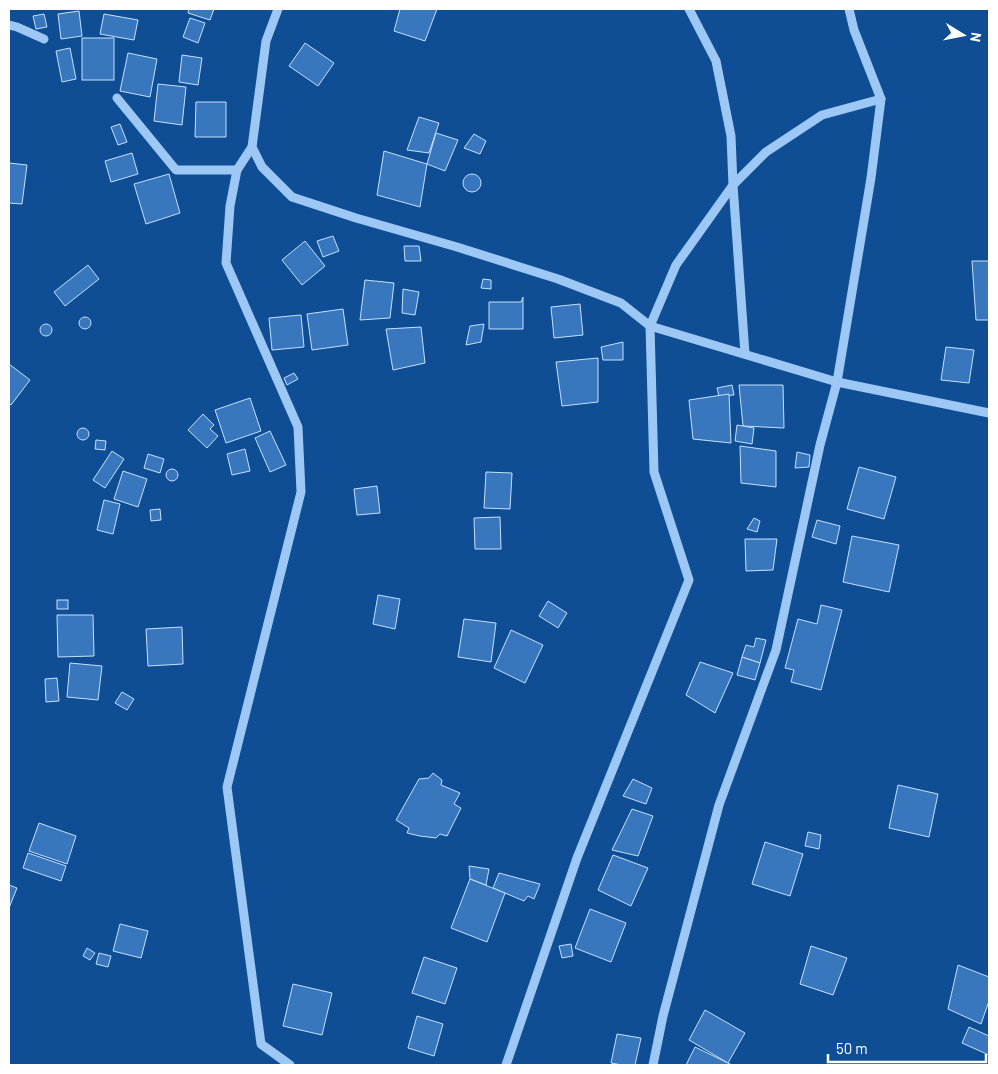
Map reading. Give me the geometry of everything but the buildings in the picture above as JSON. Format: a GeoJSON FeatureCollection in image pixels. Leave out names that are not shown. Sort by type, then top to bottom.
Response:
{"type":"FeatureCollection","features":[{"type":"Feature","properties":{"kind":"street"},"geometry":{"type":"LineString","coordinates":[[278,9],[266,41],[252,147],[238,170],[230,206],[226,263],[298,427],[301,492],[227,787],[261,1044],[290,1065]]}},
{"type":"Feature","properties":{"kind":"street"},"geometry":{"type":"LineString","coordinates":[[689,9],[716,61],[731,136],[745,354]]}},
{"type":"Feature","properties":{"kind":"street"},"geometry":{"type":"LineString","coordinates":[[653,1065],[663,1016],[719,805],[776,650],[820,445],[837,382],[871,178],[881,99],[854,30],[849,9]]}},
{"type":"Feature","properties":{"kind":"street"},"geometry":{"type":"LineString","coordinates":[[9,25],[44,39]]}},
{"type":"Feature","properties":{"kind":"street"},"geometry":{"type":"LineString","coordinates":[[117,98],[176,170],[238,170]]}},
{"type":"Feature","properties":{"kind":"street"},"geometry":{"type":"LineString","coordinates":[[506,1065],[577,858],[689,580],[654,472],[650,326],[676,264],[733,185],[766,152],[822,114],[881,99]]}},
{"type":"Feature","properties":{"kind":"street"},"geometry":{"type":"LineString","coordinates":[[252,147],[262,168],[292,197],[558,279],[621,303],[650,326],[837,382],[989,413]]}}]}
